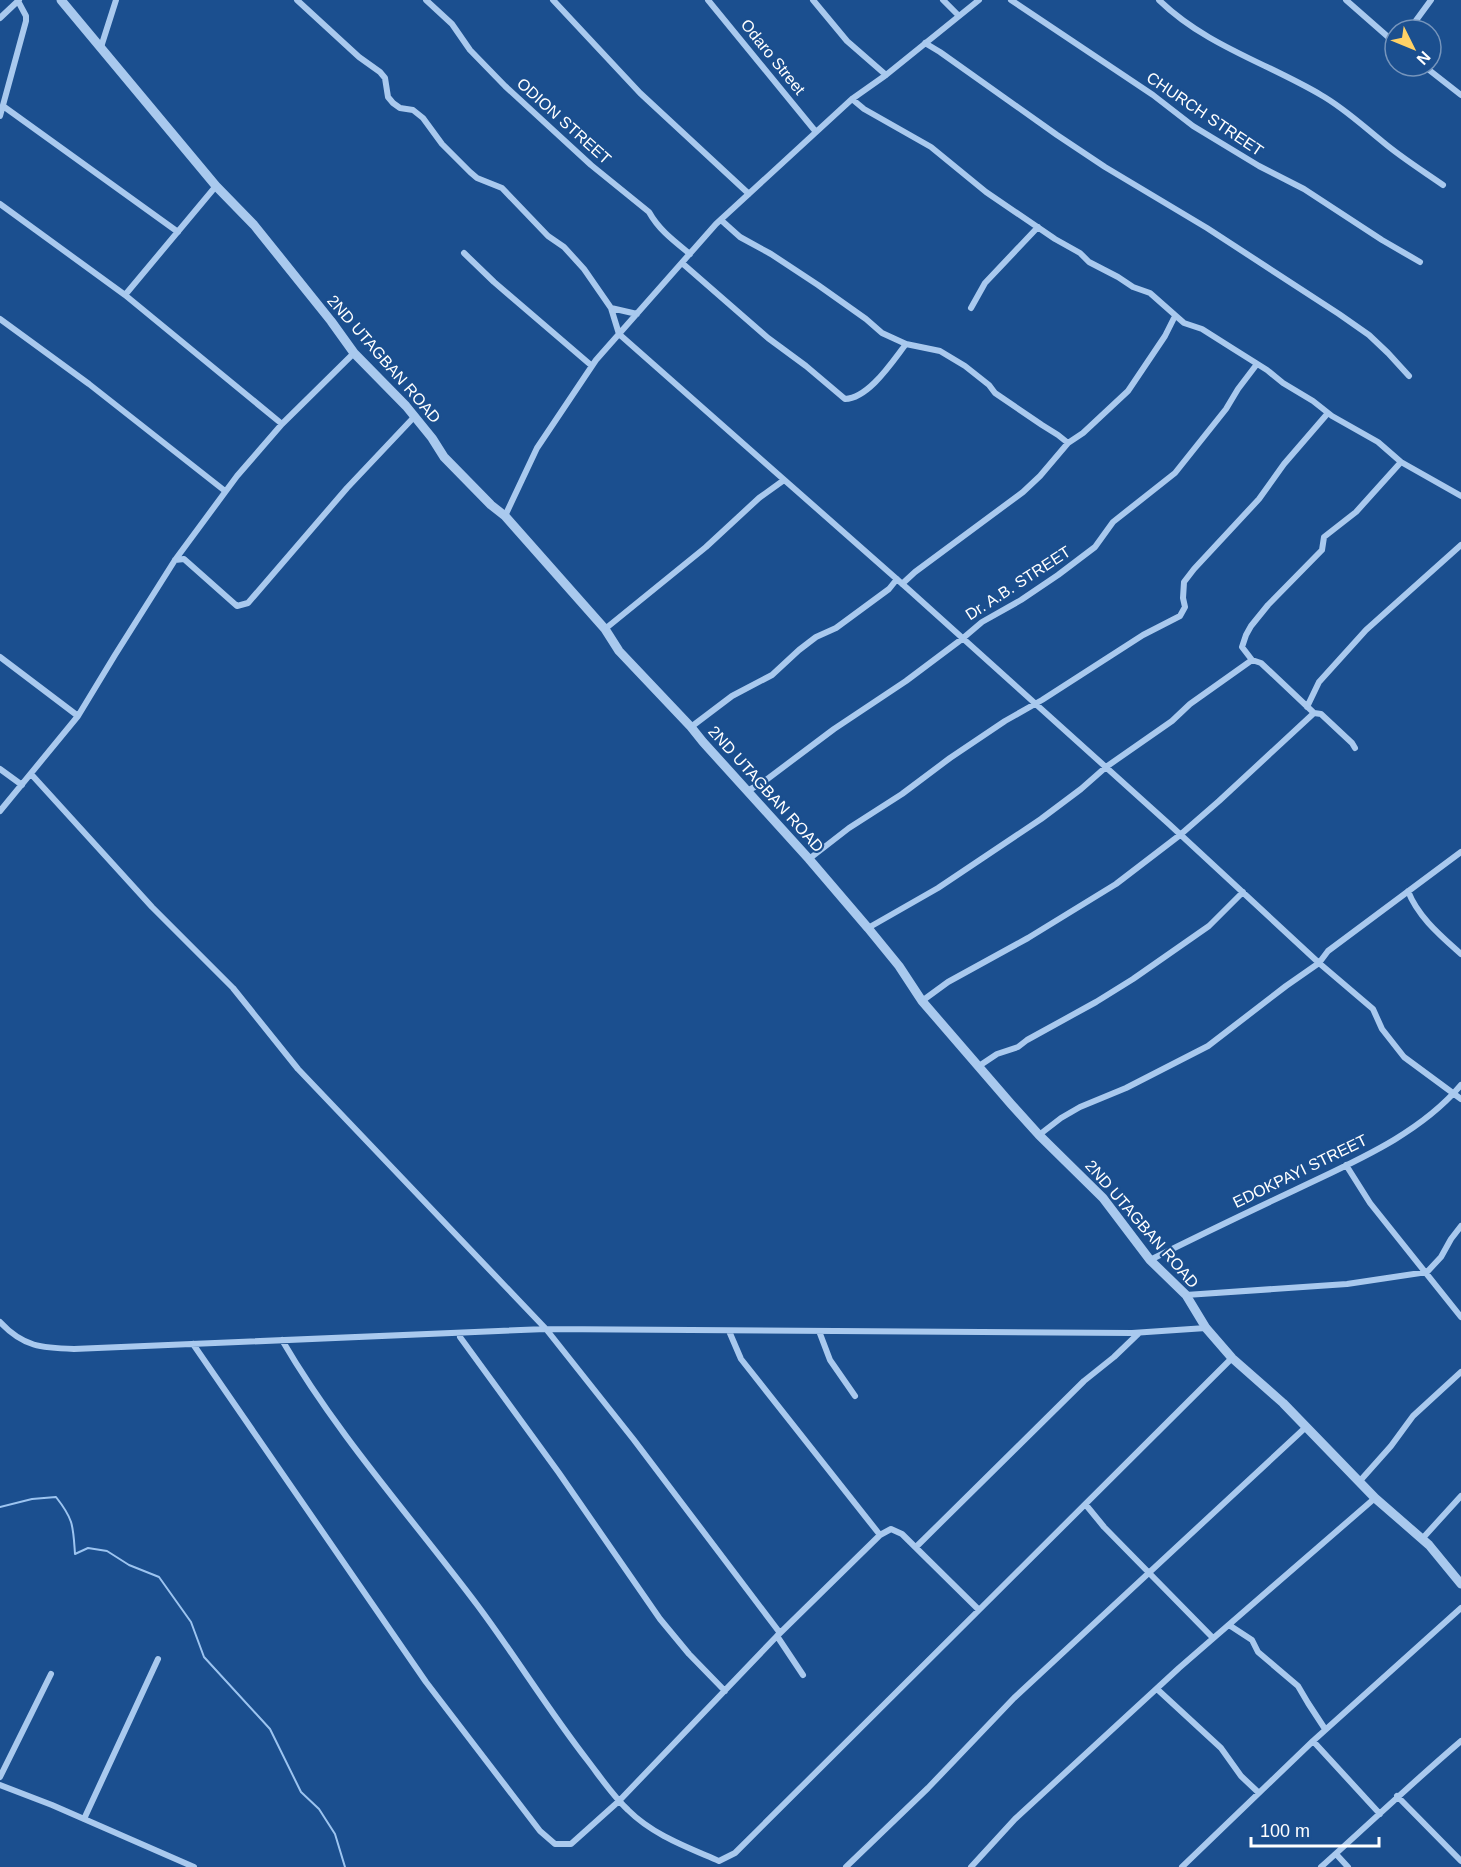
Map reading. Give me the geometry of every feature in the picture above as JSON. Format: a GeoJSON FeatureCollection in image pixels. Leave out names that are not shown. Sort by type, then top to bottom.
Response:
{"type":"FeatureCollection","features":[{"type":"Feature","properties":{"kind":"street"},"geometry":{"type":"LineString","coordinates":[[0,18],[18,0],[26,16],[0,116]]}},
{"type":"Feature","properties":{"kind":"street","name":"2ND UTAGBAN ROAD"},"geometry":{"type":"LineString","coordinates":[[61,0],[216,186],[254,225],[354,353],[415,416],[444,457],[491,505],[506,516],[605,629],[619,651],[691,727],[809,859],[899,966],[922,1001],[1039,1135],[1103,1198],[1150,1260],[1186,1295],[1206,1328],[1232,1358],[1283,1403],[1375,1498],[1422,1539],[1461,1584]]}},
{"type":"Feature","properties":{"kind":"street"},"geometry":{"type":"LineString","coordinates":[[101,47],[116,0]]}},
{"type":"Feature","properties":{"kind":"street"},"geometry":{"type":"LineString","coordinates":[[297,0],[359,57],[380,72],[385,78],[388,97],[393,103],[423,118],[442,144],[470,172],[477,178],[502,188],[548,236],[564,247],[584,269],[611,308],[619,334],[900,581],[1243,892],[1318,963],[1373,1009],[1382,1029],[1404,1057],[1461,1099]]}},
{"type":"Feature","properties":{"kind":"street","name":"ODION STREET"},"geometry":{"type":"LineString","coordinates":[[426,0],[452,24],[470,50],[505,86],[591,165],[649,212],[667,236],[690,254]]}},
{"type":"Feature","properties":{"kind":"street"},"geometry":{"type":"LineString","coordinates":[[553,0],[640,93],[749,194]]}},
{"type":"Feature","properties":{"kind":"street","name":"Odaro Street"},"geometry":{"type":"LineString","coordinates":[[708,0],[816,132]]}},
{"type":"Feature","properties":{"kind":"street"},"geometry":{"type":"LineString","coordinates":[[813,0],[847,40],[886,75]]}},
{"type":"Feature","properties":{"kind":"street"},"geometry":{"type":"LineString","coordinates":[[943,0],[959,16]]}},
{"type":"Feature","properties":{"kind":"street"},"geometry":{"type":"LineString","coordinates":[[506,516],[537,448],[592,366],[721,220],[852,99],[886,75],[979,0]]}},
{"type":"Feature","properties":{"kind":"street","name":"CHURCH STREET"},"geometry":{"type":"LineString","coordinates":[[1011,0],[1153,95],[1193,126],[1259,166],[1304,189],[1420,262]]}},
{"type":"Feature","properties":{"kind":"street"},"geometry":{"type":"LineString","coordinates":[[1159,0],[1201,33],[1287,76],[1337,105],[1398,154],[1443,185]]}},
{"type":"Feature","properties":{"kind":"street"},"geometry":{"type":"LineString","coordinates":[[1346,0],[1383,32]]}},
{"type":"Feature","properties":{"kind":"street"},"geometry":{"type":"LineString","coordinates":[[1418,18],[1431,0]]}},
{"type":"Feature","properties":{"kind":"street"},"geometry":{"type":"LineString","coordinates":[[925,43],[1105,167],[1235,246],[1369,335],[1408,376]]}},
{"type":"Feature","properties":{"kind":"street"},"geometry":{"type":"LineString","coordinates":[[1440,78],[1461,94]]}},
{"type":"Feature","properties":{"kind":"street"},"geometry":{"type":"LineString","coordinates":[[852,99],[864,109],[931,147],[986,192],[1080,253],[1089,262],[1133,287],[1150,293],[1184,322],[1202,329],[1267,370],[1282,383],[1313,401],[1328,413],[1378,442],[1401,462],[1461,496]]}},
{"type":"Feature","properties":{"kind":"street"},"geometry":{"type":"LineString","coordinates":[[3,106],[178,232]]}},
{"type":"Feature","properties":{"kind":"street"},"geometry":{"type":"LineString","coordinates":[[125,295],[216,186]]}},
{"type":"Feature","properties":{"kind":"street"},"geometry":{"type":"LineString","coordinates":[[0,204],[125,295],[282,423]]}},
{"type":"Feature","properties":{"kind":"street"},"geometry":{"type":"LineString","coordinates":[[721,220],[740,237],[818,285],[882,333],[906,344],[940,351],[965,366],[989,385],[995,393],[1068,443]]}},
{"type":"Feature","properties":{"kind":"street"},"geometry":{"type":"LineString","coordinates":[[971,308],[985,283],[1038,227]]}},
{"type":"Feature","properties":{"kind":"street"},"geometry":{"type":"LineString","coordinates":[[464,253],[494,282],[592,366]]}},
{"type":"Feature","properties":{"kind":"street"},"geometry":{"type":"LineString","coordinates":[[682,263],[768,339],[806,366],[845,399],[854,398],[878,379],[906,344]]}},
{"type":"Feature","properties":{"kind":"street"},"geometry":{"type":"LineString","coordinates":[[611,308],[637,314]]}},
{"type":"Feature","properties":{"kind":"street"},"geometry":{"type":"LineString","coordinates":[[691,727],[732,696],[772,675],[816,637],[836,628],[1023,492],[1068,443],[1083,433],[1128,391],[1165,336],[1175,316]]}},
{"type":"Feature","properties":{"kind":"street"},"geometry":{"type":"LineString","coordinates":[[0,319],[89,384],[225,491]]}},
{"type":"Feature","properties":{"kind":"street"},"geometry":{"type":"LineString","coordinates":[[0,811],[78,716],[175,560],[225,491],[282,423],[354,353]]}},
{"type":"Feature","properties":{"kind":"street","name":"Dr. A.B. STREET"},"geometry":{"type":"LineString","coordinates":[[747,791],[762,783],[834,729],[906,681],[982,622],[1021,600],[1082,558],[1095,547],[1113,522],[1174,473],[1226,409],[1257,364]]}},
{"type":"Feature","properties":{"kind":"street"},"geometry":{"type":"LineString","coordinates":[[809,859],[849,828],[902,794],[1005,721],[1143,635],[1180,616],[1185,607],[1184,582],[1194,568],[1259,499],[1284,464],[1328,413]]}},
{"type":"Feature","properties":{"kind":"street"},"geometry":{"type":"LineString","coordinates":[[175,560],[184,559],[237,606],[248,603],[347,488],[415,416]]}},
{"type":"Feature","properties":{"kind":"street"},"geometry":{"type":"LineString","coordinates":[[1355,748],[1322,714],[1314,713],[1261,663],[1252,660],[1242,647],[1251,626],[1291,580],[1322,550],[1324,537],[1356,512],[1401,462]]}},
{"type":"Feature","properties":{"kind":"street"},"geometry":{"type":"LineString","coordinates":[[605,629],[706,547],[759,498],[784,480]]}},
{"type":"Feature","properties":{"kind":"street"},"geometry":{"type":"LineString","coordinates":[[1307,707],[1319,682],[1366,630],[1461,545]]}},
{"type":"Feature","properties":{"kind":"street"},"geometry":{"type":"LineString","coordinates":[[0,657],[78,716]]}},
{"type":"Feature","properties":{"kind":"street"},"geometry":{"type":"LineString","coordinates":[[868,928],[938,888],[1041,819],[1106,767],[1172,721],[1190,704],[1252,660]]}},
{"type":"Feature","properties":{"kind":"street"},"geometry":{"type":"LineString","coordinates":[[922,1001],[948,981],[1070,913],[1116,884],[1180,835],[1314,713]]}},
{"type":"Feature","properties":{"kind":"street"},"geometry":{"type":"LineString","coordinates":[[0,769],[21,785]]}},
{"type":"Feature","properties":{"kind":"street"},"geometry":{"type":"LineString","coordinates":[[31,774],[152,907],[233,988],[298,1069],[546,1329],[634,1440],[779,1635],[803,1675]]}},
{"type":"Feature","properties":{"kind":"street"},"geometry":{"type":"LineString","coordinates":[[1039,1135],[1080,1107],[1126,1088],[1209,1046],[1318,963],[1328,951],[1461,852]]}},
{"type":"Feature","properties":{"kind":"street"},"geometry":{"type":"LineString","coordinates":[[1408,891],[1412,903],[1461,954]]}},
{"type":"Feature","properties":{"kind":"street"},"geometry":{"type":"LineString","coordinates":[[979,1066],[997,1054],[1018,1047],[1133,979],[1209,926],[1243,892]]}},
{"type":"Feature","properties":{"kind":"street","name":"EDOKPAYI STREET"},"geometry":{"type":"LineString","coordinates":[[1150,1260],[1346,1165],[1411,1130],[1461,1085]]}},
{"type":"Feature","properties":{"kind":"street"},"geometry":{"type":"LineString","coordinates":[[1346,1165],[1370,1203],[1461,1317]]}},
{"type":"Feature","properties":{"kind":"street"},"geometry":{"type":"LineString","coordinates":[[1186,1295],[1347,1284],[1427,1272],[1441,1257],[1461,1226]]}},
{"type":"Feature","properties":{"kind":"street"},"geometry":{"type":"LineString","coordinates":[[0,1322],[9,1332],[24,1342],[43,1348],[74,1349],[546,1329],[1140,1333],[1206,1328]]}},
{"type":"Feature","properties":{"kind":"street"},"geometry":{"type":"LineString","coordinates":[[729,1331],[741,1359],[880,1535]]}},
{"type":"Feature","properties":{"kind":"street"},"geometry":{"type":"LineString","coordinates":[[819,1331],[831,1360],[855,1396]]}},
{"type":"Feature","properties":{"kind":"street"},"geometry":{"type":"LineString","coordinates":[[916,1547],[1084,1381],[1140,1333]]}},
{"type":"Feature","properties":{"kind":"street"},"geometry":{"type":"LineString","coordinates":[[460,1337],[559,1473],[660,1619],[688,1654],[725,1690]]}},
{"type":"Feature","properties":{"kind":"street"},"geometry":{"type":"LineString","coordinates":[[282,1341],[298,1369],[337,1425],[478,1607],[566,1732],[619,1801],[630,1813],[670,1840],[719,1861],[735,1853],[1232,1358]]}},
{"type":"Feature","properties":{"kind":"street"},"geometry":{"type":"LineString","coordinates":[[193,1344],[426,1682],[540,1831],[555,1844],[571,1844],[619,1801],[725,1690],[880,1535],[891,1529],[902,1534],[978,1609]]}},
{"type":"Feature","properties":{"kind":"street"},"geometry":{"type":"LineString","coordinates":[[1359,1482],[1413,1416],[1461,1372]]}},
{"type":"Feature","properties":{"kind":"street"},"geometry":{"type":"LineString","coordinates":[[846,1867],[928,1788],[1014,1698],[1306,1427]]}},
{"type":"Feature","properties":{"kind":"street"},"geometry":{"type":"LineString","coordinates":[[1422,1539],[1461,1496]]}},
{"type":"Feature","properties":{"kind":"street"},"geometry":{"type":"LineString","coordinates":[[971,1867],[1015,1819],[1157,1689],[1375,1498]]}},
{"type":"Feature","properties":{"kind":"street"},"geometry":{"type":"LineString","coordinates":[[1086,1505],[1104,1527],[1214,1638]]}},
{"type":"Feature","properties":{"kind":"street"},"geometry":{"type":"LineString","coordinates":[[1182,1867],[1325,1729],[1461,1608]]}},
{"type":"Feature","properties":{"kind":"street"},"geometry":{"type":"LineString","coordinates":[[1228,1625],[1252,1640],[1258,1652],[1298,1686],[1325,1729]]}},
{"type":"Feature","properties":{"kind":"street"},"geometry":{"type":"LineString","coordinates":[[84,1819],[158,1659]]}},
{"type":"Feature","properties":{"kind":"street"},"geometry":{"type":"LineString","coordinates":[[0,1777],[51,1674]]}},
{"type":"Feature","properties":{"kind":"street"},"geometry":{"type":"LineString","coordinates":[[1157,1689],[1221,1748],[1240,1776],[1259,1792]]}},
{"type":"Feature","properties":{"kind":"street"},"geometry":{"type":"LineString","coordinates":[[1313,1741],[1380,1814]]}},
{"type":"Feature","properties":{"kind":"street"},"geometry":{"type":"LineString","coordinates":[[1321,1867],[1397,1796],[1461,1741]]}},
{"type":"Feature","properties":{"kind":"street"},"geometry":{"type":"LineString","coordinates":[[0,1785],[194,1867]]}},
{"type":"Feature","properties":{"kind":"street"},"geometry":{"type":"LineString","coordinates":[[1397,1796],[1461,1861]]}},
{"type":"Feature","properties":{"kind":"street"},"geometry":{"type":"LineString","coordinates":[[1336,1854],[1348,1867]]}},
{"type":"Feature","properties":{"kind":"waterway"},"geometry":{"type":"LineString","coordinates":[[0,1507],[32,1499],[56,1497],[72,1524],[75,1554],[88,1548],[107,1551],[129,1565],[159,1577],[191,1622],[204,1657],[270,1729],[301,1792],[319,1809],[335,1834],[345,1867]]}}]}
